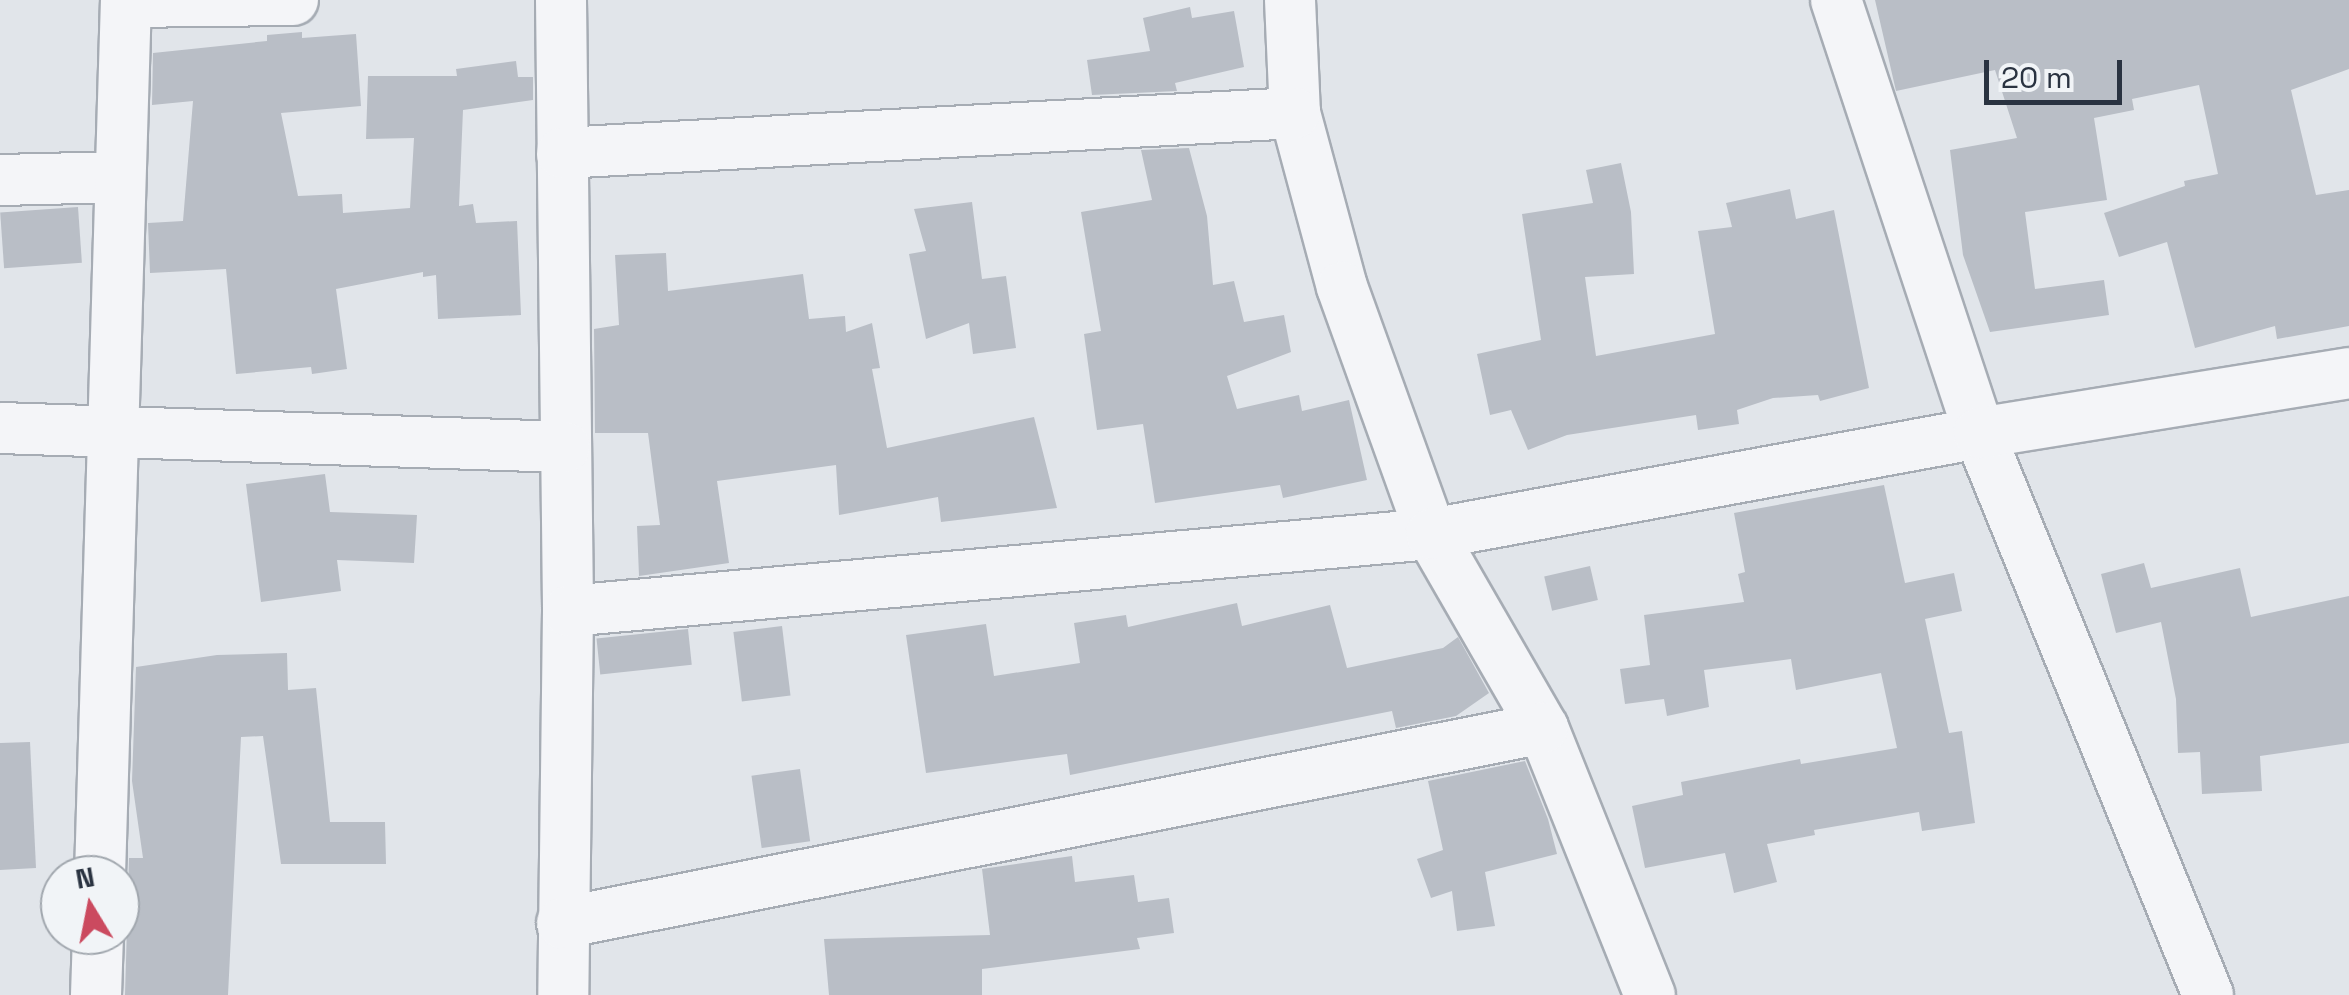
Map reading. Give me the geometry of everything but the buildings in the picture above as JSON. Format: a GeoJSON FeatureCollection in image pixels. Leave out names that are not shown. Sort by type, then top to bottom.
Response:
{"type":"FeatureCollection","features":[{"type":"Feature","properties":{"kind":"street"},"geometry":{"type":"LineString","coordinates":[[101,855],[126,1],[294,0]]}},
{"type":"Feature","properties":{"kind":"street"},"geometry":{"type":"LineString","coordinates":[[561,0],[568,611],[564,995]]}},
{"type":"Feature","properties":{"kind":"street"},"geometry":{"type":"LineString","coordinates":[[1290,0],[1295,113],[1342,287],[1431,534],[1542,728],[1650,995]]}},
{"type":"Feature","properties":{"kind":"street"},"geometry":{"type":"LineString","coordinates":[[1836,0],[1979,433],[2208,995]]}},
{"type":"Feature","properties":{"kind":"street"},"geometry":{"type":"LineString","coordinates":[[562,154],[1295,113]]}},
{"type":"Feature","properties":{"kind":"street"},"geometry":{"type":"LineString","coordinates":[[0,180],[120,177]]}},
{"type":"Feature","properties":{"kind":"street"},"geometry":{"type":"LineString","coordinates":[[568,611],[1431,534],[1979,433],[2349,373]]}},
{"type":"Feature","properties":{"kind":"street"},"geometry":{"type":"LineString","coordinates":[[0,428],[565,447]]}},
{"type":"Feature","properties":{"kind":"street"},"geometry":{"type":"LineString","coordinates":[[562,924],[1542,728]]}},
{"type":"Feature","properties":{"kind":"street"},"geometry":{"type":"LineString","coordinates":[[96,995],[97,955]]}}]}
